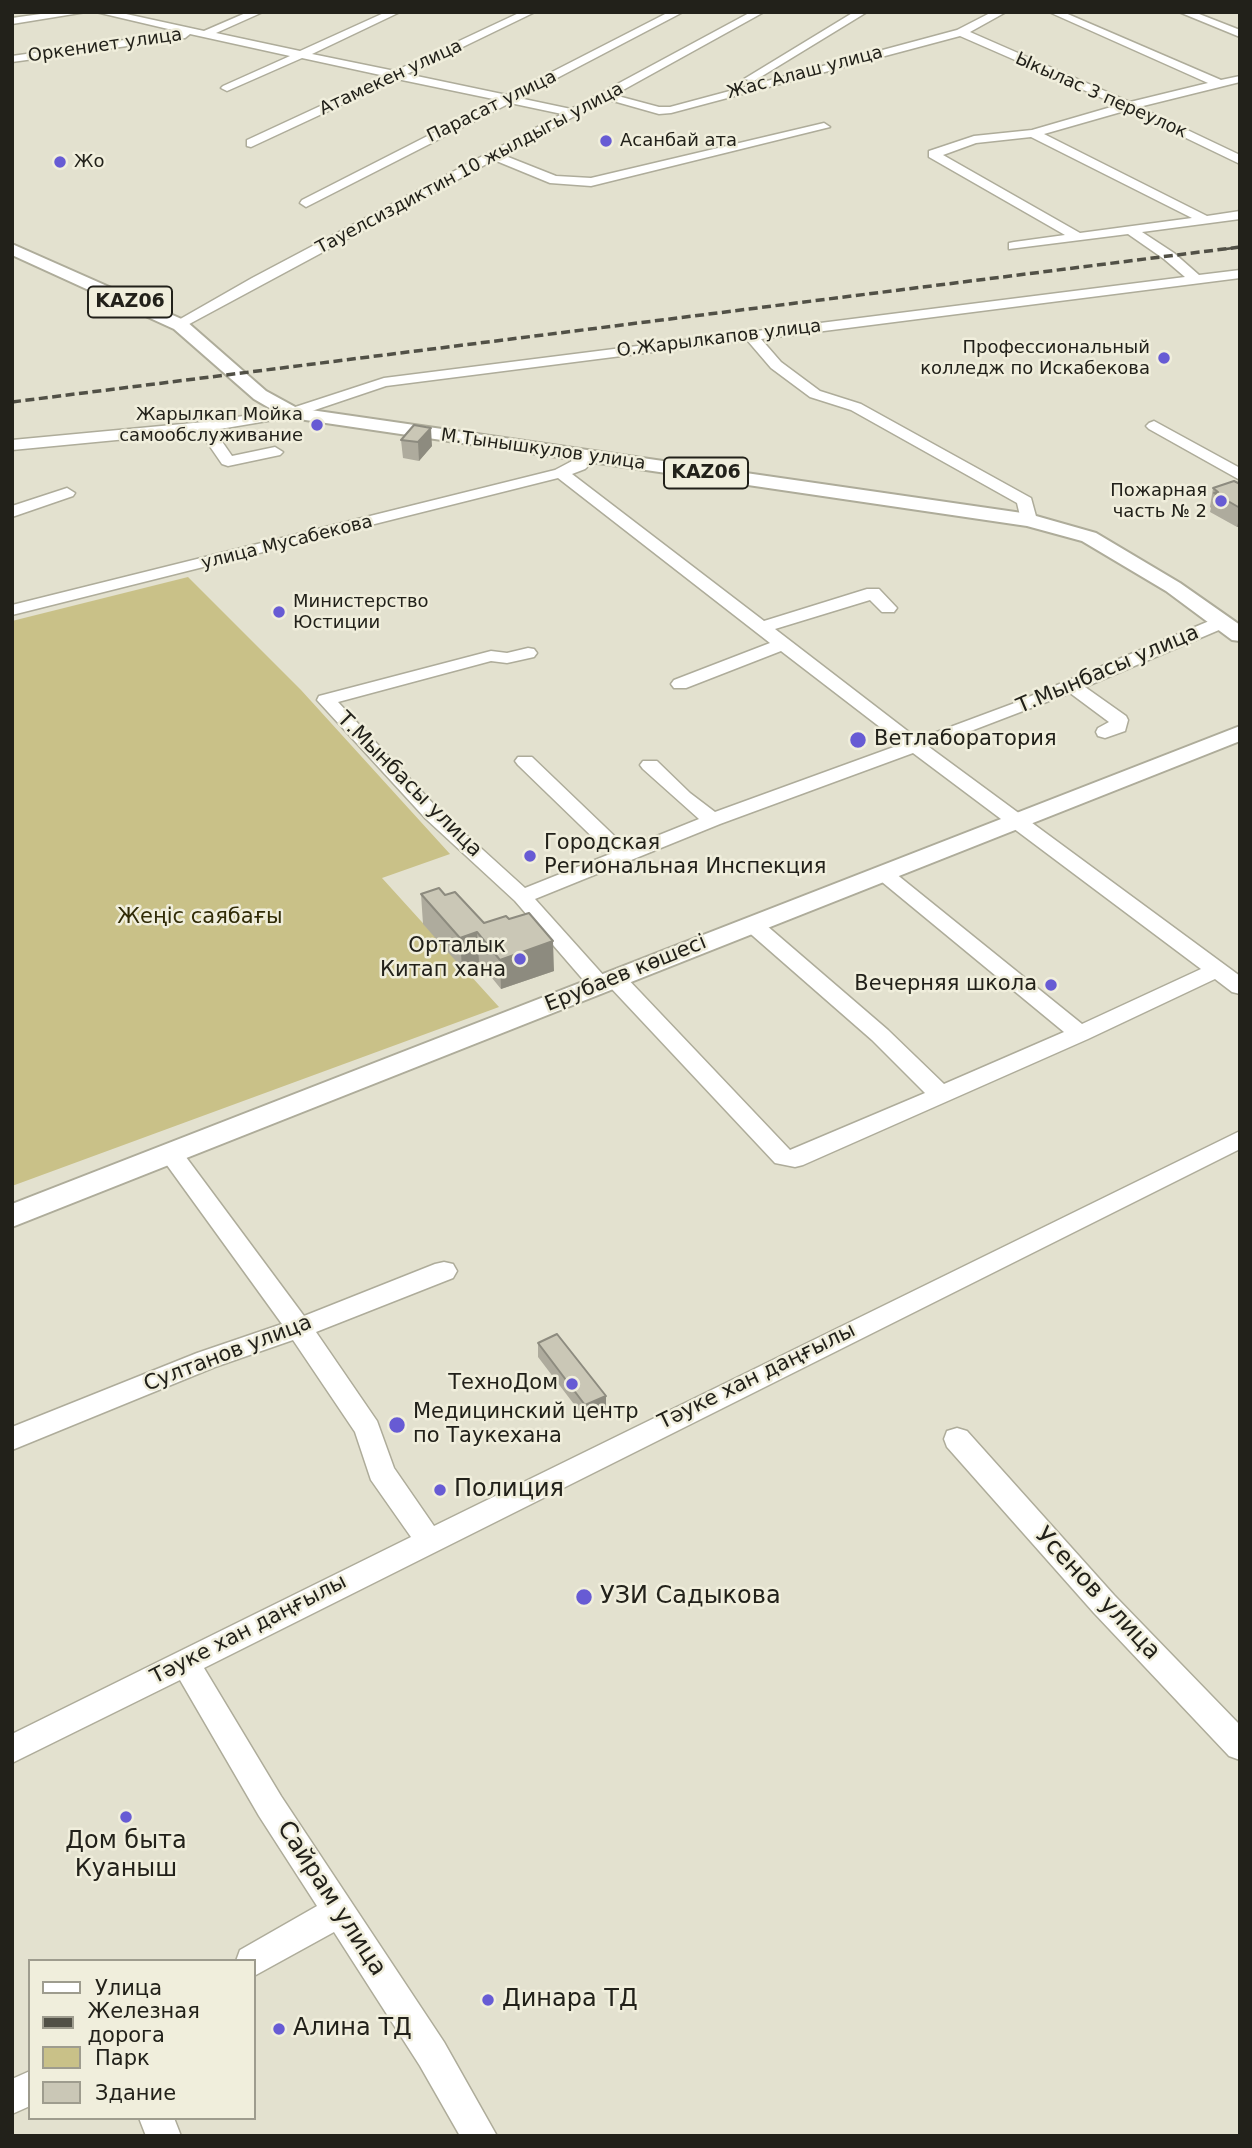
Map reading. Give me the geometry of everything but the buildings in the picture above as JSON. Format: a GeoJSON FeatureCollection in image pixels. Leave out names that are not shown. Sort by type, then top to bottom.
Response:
{"type":"FeatureCollection","features":[{"type":"Feature","properties":{"kind":"main road","name":"KАZ06"},"geometry":{"type":"LineString","coordinates":[[12,249],[180,325]]}},
{"type":"Feature","properties":{"kind":"main road","name":"М.Тынышкулов улица"},"geometry":{"type":"LineString","coordinates":[[180,325],[260,395],[292,414],[1029,520],[1089,537],[1230,622],[1240,635]]}},
{"type":"Feature","properties":{"kind":"main road","name":"Ерубаев көшесі"},"geometry":{"type":"LineString","coordinates":[[12,1216],[1240,733]]}},
{"type":"Feature","properties":{"kind":"street"},"geometry":{"type":"LineString","coordinates":[[12,22],[81,12]]}},
{"type":"Feature","properties":{"kind":"street"},"geometry":{"type":"LineString","coordinates":[[101,12],[574,113]]}},
{"type":"Feature","properties":{"kind":"street","name":"Оркениет улица"},"geometry":{"type":"LineString","coordinates":[[12,59],[202,34],[258,12]]}},
{"type":"Feature","properties":{"kind":"street"},"geometry":{"type":"LineString","coordinates":[[227,88],[395,12]]}},
{"type":"Feature","properties":{"kind":"street","name":"Атамекен улица"},"geometry":{"type":"LineString","coordinates":[[251,143],[530,12]]}},
{"type":"Feature","properties":{"kind":"street","name":"Парасат улица"},"geometry":{"type":"LineString","coordinates":[[306,202],[678,12]]}},
{"type":"Feature","properties":{"kind":"street","name":"Тауелсиздиктин 10 жылдыгы улица"},"geometry":{"type":"LineString","coordinates":[[180,325],[759,12]]}},
{"type":"Feature","properties":{"kind":"street"},"geometry":{"type":"LineString","coordinates":[[726,94],[862,12]]}},
{"type":"Feature","properties":{"kind":"street","name":"Жас Алаш улица"},"geometry":{"type":"LineString","coordinates":[[606,96],[659,111],[961,33],[1000,12]]}},
{"type":"Feature","properties":{"kind":"street"},"geometry":{"type":"LineString","coordinates":[[1054,12],[1219,83],[1240,89]]}},
{"type":"Feature","properties":{"kind":"street"},"geometry":{"type":"LineString","coordinates":[[1184,12],[1240,34]]}},
{"type":"Feature","properties":{"kind":"street","name":"Ыкылас 3 переулок"},"geometry":{"type":"LineString","coordinates":[[961,33],[1127,106],[1240,160]]}},
{"type":"Feature","properties":{"kind":"street"},"geometry":{"type":"LineString","coordinates":[[1078,237],[933,154],[974,139],[1033,133],[1127,106],[1240,79]]}},
{"type":"Feature","properties":{"kind":"street"},"geometry":{"type":"LineString","coordinates":[[495,156],[554,180],[591,182],[824,127]]}},
{"type":"Feature","properties":{"kind":"street"},"geometry":{"type":"LineString","coordinates":[[1033,133],[1204,219]]}},
{"type":"Feature","properties":{"kind":"street"},"geometry":{"type":"LineString","coordinates":[[1014,246],[1240,215]]}},
{"type":"Feature","properties":{"kind":"street"},"geometry":{"type":"LineString","coordinates":[[1130,230],[1169,256],[1195,279]]}},
{"type":"Feature","properties":{"kind":"street","name":"О.Жарылкапов улица"},"geometry":{"type":"LineString","coordinates":[[12,445],[204,427],[292,414],[384,382],[1240,274]]}},
{"type":"Feature","properties":{"kind":"street"},"geometry":{"type":"LineString","coordinates":[[1215,277],[1240,290]]}},
{"type":"Feature","properties":{"kind":"street"},"geometry":{"type":"LineString","coordinates":[[750,335],[776,365],[815,394],[856,407],[1025,501],[1029,520]]}},
{"type":"Feature","properties":{"kind":"street"},"geometry":{"type":"LineString","coordinates":[[1154,426],[1240,475]]}},
{"type":"Feature","properties":{"kind":"street"},"geometry":{"type":"LineString","coordinates":[[204,427],[228,461],[275,452]]}},
{"type":"Feature","properties":{"kind":"street"},"geometry":{"type":"LineString","coordinates":[[562,473],[579,466],[589,457]]}},
{"type":"Feature","properties":{"kind":"street"},"geometry":{"type":"LineString","coordinates":[[562,473],[1013,821],[1240,987]]}},
{"type":"Feature","properties":{"kind":"street","name":"улица Мусабекова"},"geometry":{"type":"LineString","coordinates":[[12,610],[562,473]]}},
{"type":"Feature","properties":{"kind":"street"},"geometry":{"type":"LineString","coordinates":[[12,512],[66,493]]}},
{"type":"Feature","properties":{"kind":"street"},"geometry":{"type":"LineString","coordinates":[[763,627],[873,593],[888,608]]}},
{"type":"Feature","properties":{"kind":"street","name":"Т.Мынбасы улица"},"geometry":{"type":"LineString","coordinates":[[522,897],[712,820],[1019,708],[1230,622]]}},
{"type":"Feature","properties":{"kind":"street"},"geometry":{"type":"LineString","coordinates":[[680,684],[785,643]]}},
{"type":"Feature","properties":{"kind":"street","name":"Т.Мынбасы улица"},"geometry":{"type":"LineString","coordinates":[[528,653],[507,658],[491,656],[326,700],[433,815],[522,897],[789,1159],[795,1159],[941,1095]]}},
{"type":"Feature","properties":{"kind":"street"},"geometry":{"type":"LineString","coordinates":[[1070,685],[1119,720],[1118,727],[1105,732]]}},
{"type":"Feature","properties":{"kind":"street"},"geometry":{"type":"LineString","coordinates":[[525,761],[624,856]]}},
{"type":"Feature","properties":{"kind":"street"},"geometry":{"type":"LineString","coordinates":[[650,765],[712,820]]}},
{"type":"Feature","properties":{"kind":"street"},"geometry":{"type":"LineString","coordinates":[[883,873],[1080,1034]]}},
{"type":"Feature","properties":{"kind":"street"},"geometry":{"type":"LineString","coordinates":[[752,924],[880,1035],[941,1095],[1216,970]]}},
{"type":"Feature","properties":{"kind":"street","name":"Тәуке хан даңғылы"},"geometry":{"type":"LineString","coordinates":[[12,1749],[1240,1139]]}},
{"type":"Feature","properties":{"kind":"street"},"geometry":{"type":"LineString","coordinates":[[172,1155],[299,1328],[368,1429],[381,1472],[429,1541]]}},
{"type":"Feature","properties":{"kind":"street","name":"Султанов улица"},"geometry":{"type":"LineString","coordinates":[[12,1439],[206,1360],[299,1328],[444,1271]]}},
{"type":"Feature","properties":{"kind":"street","name":"Усенов улица"},"geometry":{"type":"LineString","coordinates":[[957,1439],[1104,1604],[1240,1746]]}},
{"type":"Feature","properties":{"kind":"street","name":"Сайрам улица"},"geometry":{"type":"LineString","coordinates":[[185,1662],[270,1806],[432,2054],[480,2136]]}},
{"type":"Feature","properties":{"kind":"street"},"geometry":{"type":"LineString","coordinates":[[256,1959],[340,1911]]}},
{"type":"Feature","properties":{"kind":"street"},"geometry":{"type":"LineString","coordinates":[[12,2097],[28,2089]]}},
{"type":"Feature","properties":{"kind":"street"},"geometry":{"type":"LineString","coordinates":[[157,2120],[164,2136]]}},
{"type":"Feature","properties":{"kind":"green space","name":"Жеңіс саябағы"},"geometry":{"type":"Polygon","coordinates":[[[188,577],[301,690],[450,854],[382,878],[499,1007],[12,1186],[12,621],[188,577]]]}},
{"type":"Feature","properties":{"kind":"railway"},"geometry":{"type":"LineString","coordinates":[[12,402],[1240,247],[1226,249]]}},
{"type":"Feature","properties":{"kind":"place","name":"Асанбай ата"},"geometry":{"type":"Point","coordinates":[606,141]}},
{"type":"Feature","properties":{"kind":"place","name":"Жо"},"geometry":{"type":"Point","coordinates":[60,162]}},
{"type":"Feature","properties":{"kind":"place","name":"Профессиональный колледж по Искабекова"},"geometry":{"type":"Point","coordinates":[1164,358]}},
{"type":"Feature","properties":{"kind":"place","name":"Жарылкап Мойка самообслуживание"},"geometry":{"type":"Point","coordinates":[317,425]}},
{"type":"Feature","properties":{"kind":"place","name":"Пожарная часть № 2"},"geometry":{"type":"Point","coordinates":[1221,501]}},
{"type":"Feature","properties":{"kind":"place","name":"Министерство Юстиции"},"geometry":{"type":"Point","coordinates":[279,612]}},
{"type":"Feature","properties":{"kind":"place","name":"Ветлаборатория"},"geometry":{"type":"Point","coordinates":[858,740]}},
{"type":"Feature","properties":{"kind":"place","name":"Городская Региональная Инспекция"},"geometry":{"type":"Point","coordinates":[530,856]}},
{"type":"Feature","properties":{"kind":"place","name":"Орталык Китап хана"},"geometry":{"type":"Point","coordinates":[520,959]}},
{"type":"Feature","properties":{"kind":"place","name":"Вечерняя школа"},"geometry":{"type":"Point","coordinates":[1051,985]}},
{"type":"Feature","properties":{"kind":"place","name":"ТехноДом"},"geometry":{"type":"Point","coordinates":[572,1384]}},
{"type":"Feature","properties":{"kind":"place","name":"Медицинский центр по Таукехана"},"geometry":{"type":"Point","coordinates":[397,1425]}},
{"type":"Feature","properties":{"kind":"place","name":"Полиция"},"geometry":{"type":"Point","coordinates":[440,1490]}},
{"type":"Feature","properties":{"kind":"place","name":"УЗИ Садыкова"},"geometry":{"type":"Point","coordinates":[584,1597]}},
{"type":"Feature","properties":{"kind":"place","name":"Дом быта Куаныш"},"geometry":{"type":"Point","coordinates":[126,1817]}},
{"type":"Feature","properties":{"kind":"place","name":"Динара ТД"},"geometry":{"type":"Point","coordinates":[488,2000]}},
{"type":"Feature","properties":{"kind":"place","name":"Алина ТД"},"geometry":{"type":"Point","coordinates":[279,2029]}}]}
